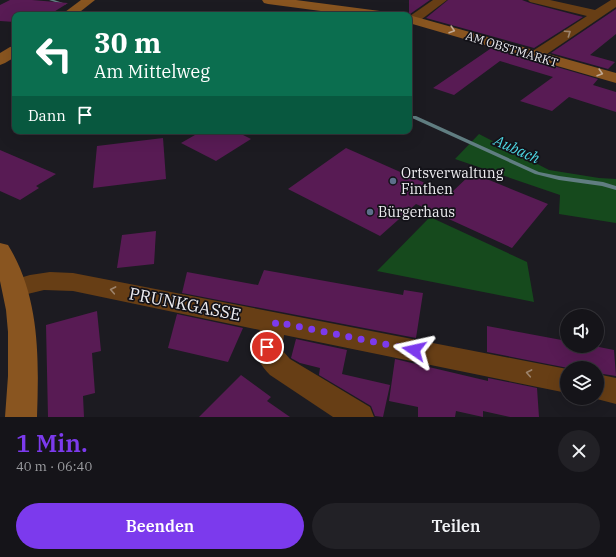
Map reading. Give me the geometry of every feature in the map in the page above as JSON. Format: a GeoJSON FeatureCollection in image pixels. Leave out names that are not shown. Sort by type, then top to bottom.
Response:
{"type":"FeatureCollection","features":[{"type":"Feature","properties":{"kind":"main road"},"geometry":{"type":"LineString","coordinates":[[71,12],[89,0]]}},
{"type":"Feature","properties":{"kind":"main road"},"geometry":{"type":"LineString","coordinates":[[268,0],[358,12]]}},
{"type":"Feature","properties":{"kind":"main road","name":"AM OBSTMARKT"},"geometry":{"type":"LineString","coordinates":[[412,19],[616,78]]}},
{"type":"Feature","properties":{"kind":"main road"},"geometry":{"type":"LineString","coordinates":[[0,60],[12,52]]}},
{"type":"Feature","properties":{"kind":"main road"},"geometry":{"type":"LineString","coordinates":[[0,251],[15,288],[22,332],[21,417]]}},
{"type":"Feature","properties":{"kind":"street"},"geometry":{"type":"LineString","coordinates":[[412,19],[442,0]]}},
{"type":"Feature","properties":{"kind":"street"},"geometry":{"type":"LineString","coordinates":[[534,0],[596,14]]}},
{"type":"Feature","properties":{"kind":"street"},"geometry":{"type":"LineString","coordinates":[[536,55],[616,2]]}},
{"type":"Feature","properties":{"kind":"street","name":"PRUNKGASSE"},"geometry":{"type":"LineString","coordinates":[[15,288],[38,281],[52,280],[73,282],[560,380]]}},
{"type":"Feature","properties":{"kind":"street"},"geometry":{"type":"LineString","coordinates":[[276,322],[267,347],[268,354],[272,360],[280,367],[359,417]]}},
{"type":"Feature","properties":{"kind":"street"},"geometry":{"type":"LineString","coordinates":[[604,388],[616,391]]}},
{"type":"Feature","properties":{"kind":"green space"},"geometry":{"type":"Polygon","coordinates":[[[479,134],[549,170],[599,178],[616,179],[616,223],[559,214],[560,195],[455,159],[479,134]]]}},
{"type":"Feature","properties":{"kind":"green space"},"geometry":{"type":"Polygon","coordinates":[[[430,217],[527,262],[534,302],[377,271],[430,217]]]}},
{"type":"Feature","properties":{"kind":"building"},"geometry":{"type":"Polygon","coordinates":[[[10,0],[68,3],[54,12],[12,12],[12,22],[0,21],[0,5],[10,0]]]}},
{"type":"Feature","properties":{"kind":"building"},"geometry":{"type":"Polygon","coordinates":[[[409,0],[430,0],[412,13],[409,12],[409,0]]]}},
{"type":"Feature","properties":{"kind":"building"},"geometry":{"type":"Polygon","coordinates":[[[448,0],[522,0],[583,17],[534,48],[426,18],[448,0]]]}},
{"type":"Feature","properties":{"kind":"building"},"geometry":{"type":"Polygon","coordinates":[[[616,9],[616,34],[590,55],[615,62],[608,69],[551,53],[616,9]]]}},
{"type":"Feature","properties":{"kind":"building"},"geometry":{"type":"Polygon","coordinates":[[[488,47],[598,79],[593,85],[616,92],[616,112],[569,97],[552,111],[520,101],[553,77],[500,61],[454,95],[433,88],[490,49],[488,47]]]}},
{"type":"Feature","properties":{"kind":"building"},"geometry":{"type":"Polygon","coordinates":[[[197,134],[241,134],[251,139],[216,161],[181,143],[197,134]]]}},
{"type":"Feature","properties":{"kind":"building"},"geometry":{"type":"Polygon","coordinates":[[[163,138],[166,179],[93,188],[97,146],[163,138]]]}},
{"type":"Feature","properties":{"kind":"building"},"geometry":{"type":"Polygon","coordinates":[[[346,148],[450,194],[472,173],[548,204],[512,248],[416,204],[380,236],[288,189],[346,148]]]}},
{"type":"Feature","properties":{"kind":"building"},"geometry":{"type":"Polygon","coordinates":[[[0,150],[56,174],[36,186],[39,188],[20,200],[0,191],[0,150]]]}},
{"type":"Feature","properties":{"kind":"building"},"geometry":{"type":"Polygon","coordinates":[[[156,231],[154,264],[117,268],[122,235],[156,231]]]}},
{"type":"Feature","properties":{"kind":"building"},"geometry":{"type":"Polygon","coordinates":[[[264,270],[403,295],[404,290],[423,293],[416,338],[182,293],[187,272],[258,285],[264,270]]]}},
{"type":"Feature","properties":{"kind":"building"},"geometry":{"type":"Polygon","coordinates":[[[97,311],[101,351],[92,353],[95,393],[83,396],[84,417],[48,417],[46,325],[97,311]]]}},
{"type":"Feature","properties":{"kind":"building"},"geometry":{"type":"Polygon","coordinates":[[[177,314],[243,328],[228,362],[168,348],[177,314]]]}},
{"type":"Feature","properties":{"kind":"building"},"geometry":{"type":"Polygon","coordinates":[[[487,326],[560,340],[560,353],[604,353],[604,348],[614,350],[616,376],[604,374],[604,361],[560,361],[560,366],[487,352],[487,326]]]}},
{"type":"Feature","properties":{"kind":"building"},"geometry":{"type":"Polygon","coordinates":[[[296,339],[347,350],[342,374],[390,385],[383,417],[375,416],[371,406],[319,375],[320,368],[300,363],[291,358],[296,339]]]}},
{"type":"Feature","properties":{"kind":"building"},"geometry":{"type":"Polygon","coordinates":[[[395,359],[488,381],[488,378],[537,388],[539,417],[510,417],[483,411],[483,417],[456,411],[455,417],[418,417],[418,407],[389,401],[395,359]]]}},
{"type":"Feature","properties":{"kind":"building"},"geometry":{"type":"Polygon","coordinates":[[[241,375],[271,397],[267,401],[290,417],[199,417],[241,375]]]}},
{"type":"Feature","properties":{"kind":"waterway","name":"Aubach"},"geometry":{"type":"LineString","coordinates":[[51,0],[64,4]]}},
{"type":"Feature","properties":{"kind":"waterway","name":"Aubach"},"geometry":{"type":"LineString","coordinates":[[414,117],[537,173],[559,178],[603,184],[616,188]]}},
{"type":"Feature","properties":{"kind":"place","name":"Ortsverwaltung Finthen"},"geometry":{"type":"Point","coordinates":[393,181]}},
{"type":"Feature","properties":{"kind":"place","name":"Bürgerhaus"},"geometry":{"type":"Point","coordinates":[370,212]}},
{"type":"Feature","properties":{"kind":"route"},"geometry":{"type":"LineString","coordinates":[[267,347],[276,322],[414,350]]}}]}
